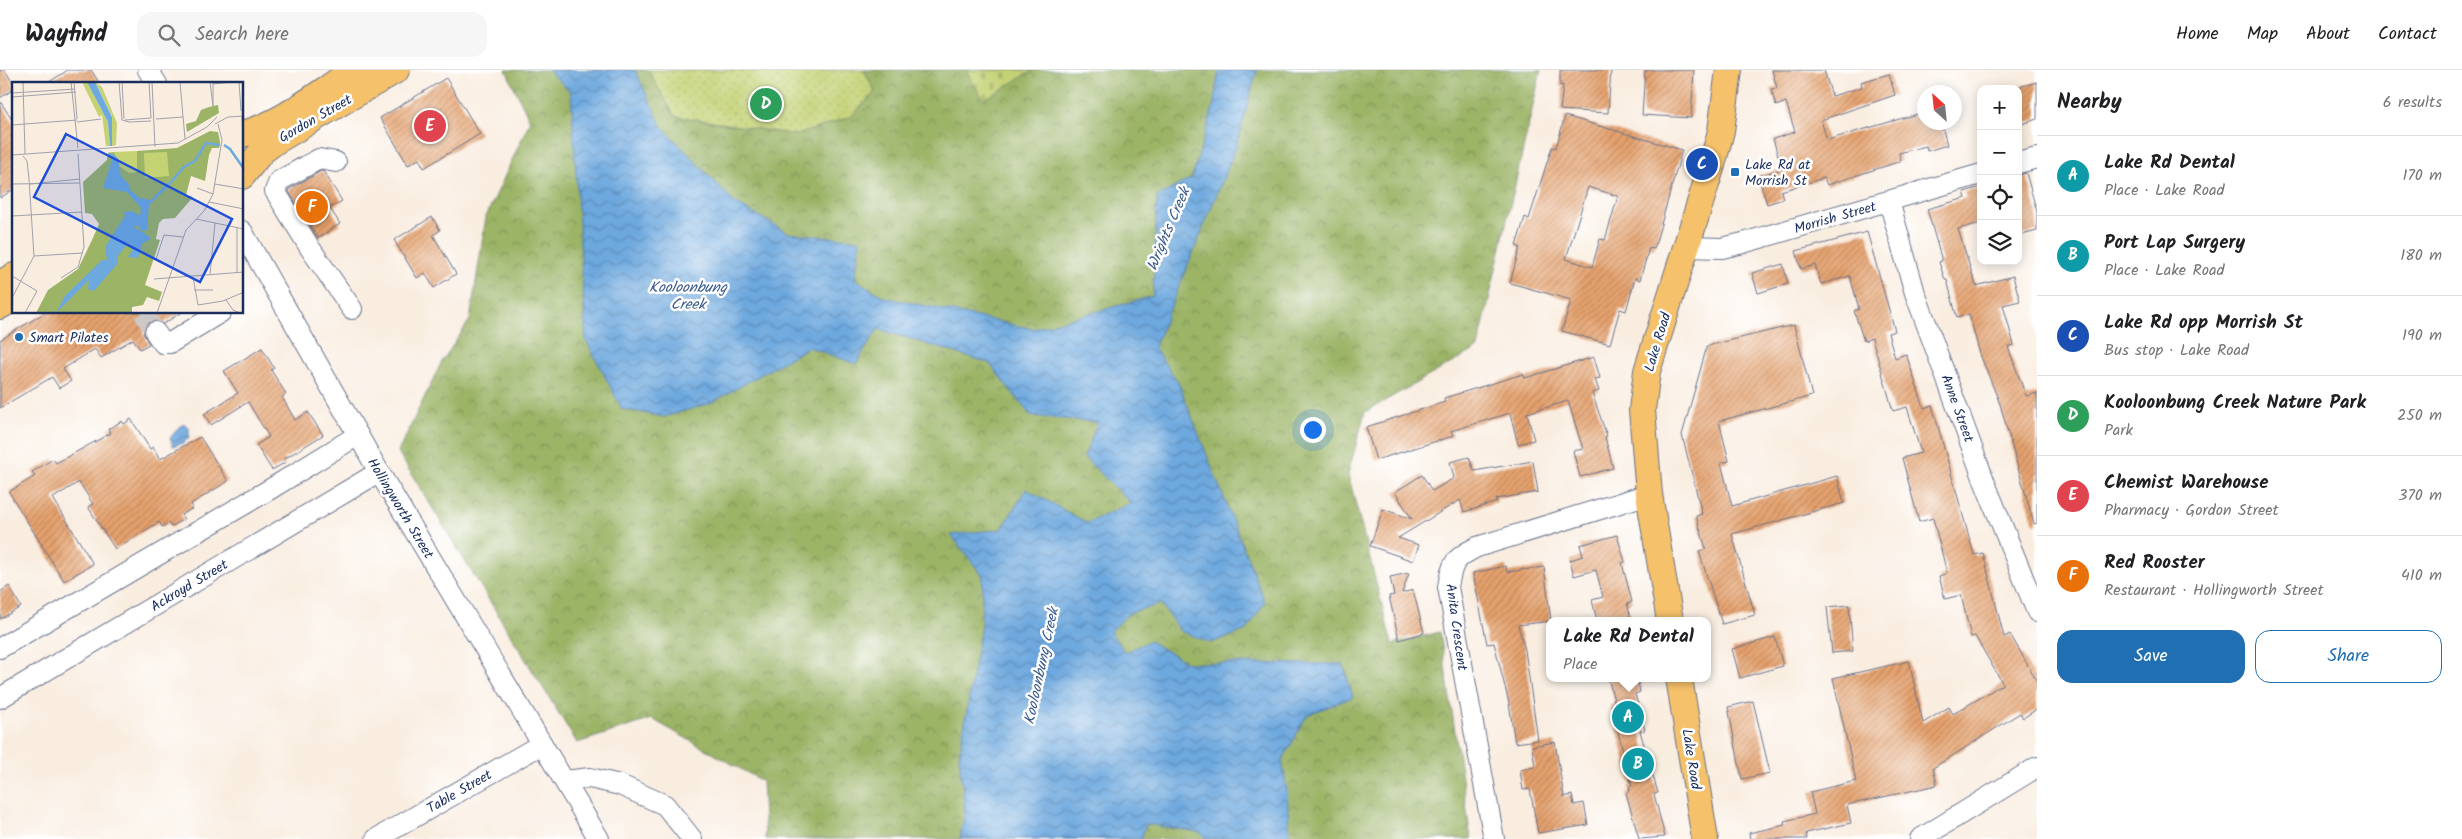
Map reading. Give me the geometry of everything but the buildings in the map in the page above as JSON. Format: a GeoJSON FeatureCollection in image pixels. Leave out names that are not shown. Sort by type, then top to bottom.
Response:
{"type":"FeatureCollection","features":[{"type":"Feature","properties":{"kind":"main road","name":"Gordon Street"},"geometry":{"type":"LineString","coordinates":[[244,134],[252,132],[282,116],[355,70]]}},
{"type":"Feature","properties":{"kind":"main road","name":"Gordon Street"},"geometry":{"type":"LineString","coordinates":[[244,173],[262,151],[274,142],[396,70]]}},
{"type":"Feature","properties":{"kind":"main road","name":"Lake Road"},"geometry":{"type":"LineString","coordinates":[[1669,617],[1649,494],[1642,410],[1646,371],[1687,247],[1721,131],[1728,70]]}},
{"type":"Feature","properties":{"kind":"main road"},"geometry":{"type":"LineString","coordinates":[[0,284],[12,277]]}},
{"type":"Feature","properties":{"kind":"main road"},"geometry":{"type":"LineString","coordinates":[[0,306],[12,299]]}},
{"type":"Feature","properties":{"kind":"main road","name":"Lake Road"},"geometry":{"type":"LineString","coordinates":[[1680,682],[1704,839]]}},
{"type":"Feature","properties":{"kind":"street"},"geometry":{"type":"LineString","coordinates":[[148,70],[156,82]]}},
{"type":"Feature","properties":{"kind":"street"},"geometry":{"type":"LineString","coordinates":[[2022,162],[2037,158]]}},
{"type":"Feature","properties":{"kind":"street"},"geometry":{"type":"LineString","coordinates":[[336,162],[318,159],[279,181],[275,190],[314,255],[352,309]]}},
{"type":"Feature","properties":{"kind":"street","name":"Morrish Street"},"geometry":{"type":"LineString","coordinates":[[1687,247],[1722,248],[1978,175]]}},
{"type":"Feature","properties":{"kind":"street","name":"Anne Street"},"geometry":{"type":"LineString","coordinates":[[1889,201],[1915,293],[1986,483],[2037,612]]}},
{"type":"Feature","properties":{"kind":"street","name":"Hollingworth Street"},"geometry":{"type":"LineString","coordinates":[[244,235],[379,472],[599,839]]}},
{"type":"Feature","properties":{"kind":"street"},"geometry":{"type":"LineString","coordinates":[[155,332],[163,342],[170,343],[218,314]]}},
{"type":"Feature","properties":{"kind":"street"},"geometry":{"type":"LineString","coordinates":[[0,648],[264,493],[358,435]]}},
{"type":"Feature","properties":{"kind":"street","name":"Ackroyd Street"},"geometry":{"type":"LineString","coordinates":[[0,698],[379,472]]}},
{"type":"Feature","properties":{"kind":"street","name":"Anita Crescent"},"geometry":{"type":"LineString","coordinates":[[1494,839],[1448,587],[1452,565],[1462,554],[1477,547],[1649,494]]}},
{"type":"Feature","properties":{"kind":"street","name":"Table Street"},"geometry":{"type":"LineString","coordinates":[[376,839],[542,744]]}},
{"type":"Feature","properties":{"kind":"street"},"geometry":{"type":"LineString","coordinates":[[1933,836],[2037,767]]}},
{"type":"Feature","properties":{"kind":"street"},"geometry":{"type":"LineString","coordinates":[[565,781],[590,778],[620,785],[665,805],[692,839]]}},
{"type":"Feature","properties":{"kind":"green space"},"geometry":{"type":"Polygon","coordinates":[[[506,70],[648,70],[675,116],[797,135],[852,116],[875,92],[864,70],[1541,70],[1478,348],[1365,412],[1348,474],[1392,644],[1440,632],[1471,839],[765,839],[762,781],[652,719],[577,743],[398,452],[441,363],[470,320],[486,217],[530,121],[506,70]]]}},
{"type":"Feature","properties":{"kind":"green space"},"geometry":{"type":"Polygon","coordinates":[[[648,70],[864,70],[875,92],[852,116],[797,135],[675,116],[648,70]]]}},
{"type":"Feature","properties":{"kind":"green space"},"geometry":{"type":"Polygon","coordinates":[[[966,70],[1034,70],[983,100],[966,70]]]}},
{"type":"Feature","properties":{"kind":"water","name":"Kooloonbung Creek"},"geometry":{"type":"Polygon","coordinates":[[[548,70],[635,70],[662,127],[735,203],[788,233],[860,240],[855,279],[884,297],[1033,329],[1153,296],[1157,197],[1192,178],[1213,108],[1219,70],[1257,70],[1236,147],[1154,348],[1178,382],[1265,602],[1247,630],[1211,643],[1180,631],[1161,604],[1129,613],[1110,632],[1125,652],[1149,641],[1188,663],[1343,664],[1353,697],[1307,715],[1282,761],[1287,791],[1290,839],[1207,839],[1199,832],[1146,824],[1141,839],[960,839],[965,810],[959,757],[981,626],[983,576],[951,535],[1002,529],[1026,489],[1087,523],[1131,503],[1084,457],[1098,422],[1031,416],[989,363],[878,329],[856,364],[809,347],[711,403],[664,417],[622,409],[586,340],[571,92],[548,70]]]}},
{"type":"Feature","properties":{"kind":"water"},"geometry":{"type":"Polygon","coordinates":[[[185,424],[189,428],[189,437],[184,443],[173,446],[170,438],[180,426],[185,424]]]}},
{"type":"Feature","properties":{"kind":"tunnel"},"geometry":{"type":"LineString","coordinates":[[144,314],[155,332]]}},
{"type":"Feature","properties":{"kind":"place","name":"Kooloonbung Creek Nature Park"},"geometry":{"type":"Point","coordinates":[766,104]}},
{"type":"Feature","properties":{"kind":"place","name":"Chemist Warehouse"},"geometry":{"type":"Point","coordinates":[430,126]}},
{"type":"Feature","properties":{"kind":"place","name":"Lake Rd opp Morrish St"},"geometry":{"type":"Point","coordinates":[1702,164]}},
{"type":"Feature","properties":{"kind":"place","name":"Lake Rd at Morrish St"},"geometry":{"type":"Point","coordinates":[1735,172]}},
{"type":"Feature","properties":{"kind":"place","name":"Red Rooster"},"geometry":{"type":"Point","coordinates":[312,207]}},
{"type":"Feature","properties":{"kind":"place","name":"Smart Pilates"},"geometry":{"type":"Point","coordinates":[19,337]}},
{"type":"Feature","properties":{"kind":"place","name":"Lake Rd Dental"},"geometry":{"type":"Point","coordinates":[1628,717]}},
{"type":"Feature","properties":{"kind":"place","name":"Port Lap Surgery"},"geometry":{"type":"Point","coordinates":[1638,764]}},
{"type":"Feature","properties":{"kind":"water label","name":"Wrights Creek"},"geometry":{"type":"Point","coordinates":[1168,229]}}]}
